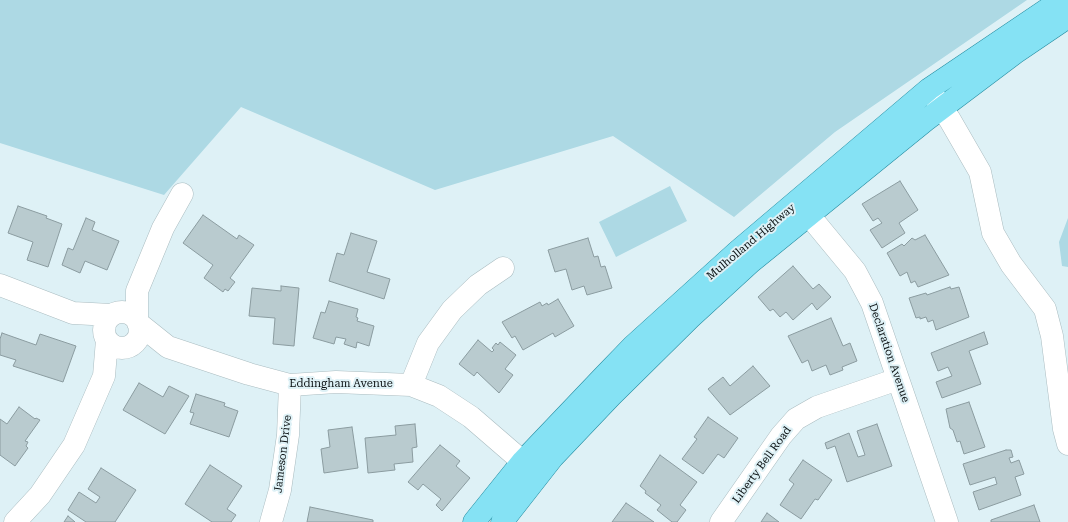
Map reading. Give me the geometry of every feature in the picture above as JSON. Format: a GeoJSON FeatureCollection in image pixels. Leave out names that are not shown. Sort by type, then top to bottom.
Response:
{"type":"FeatureCollection","features":[{"type":"Feature","properties":{"kind":"main road","name":"Mulholland Highway"},"geometry":{"type":"LineString","coordinates":[[804,208],[862,144],[929,89],[1061,0]]}},
{"type":"Feature","properties":{"kind":"main road","name":"Mulholland Highway"},"geometry":{"type":"LineString","coordinates":[[474,522],[531,468],[633,346],[738,251],[804,208],[942,109],[1015,52],[1068,17]]}},
{"type":"Feature","properties":{"kind":"main road","name":"Mulholland Highway"},"geometry":{"type":"LineString","coordinates":[[502,522],[531,468]]}},
{"type":"Feature","properties":{"kind":"street"},"geometry":{"type":"LineString","coordinates":[[929,89],[980,172],[993,233],[1011,264],[1045,309],[1052,336],[1064,429],[1068,444]]}},
{"type":"Feature","properties":{"kind":"street"},"geometry":{"type":"LineString","coordinates":[[104,376],[106,339],[104,326],[113,314],[137,291],[163,228],[182,194]]}},
{"type":"Feature","properties":{"kind":"street","name":"Declaration Avenue"},"geometry":{"type":"LineString","coordinates":[[804,208],[855,271],[872,303],[947,522]]}},
{"type":"Feature","properties":{"kind":"street"},"geometry":{"type":"LineString","coordinates":[[412,385],[428,344],[452,310],[478,285],[503,268]]}},
{"type":"Feature","properties":{"kind":"street"},"geometry":{"type":"LineString","coordinates":[[0,285],[73,313],[114,346],[120,348],[130,346]]}},
{"type":"Feature","properties":{"kind":"street"},"geometry":{"type":"LineString","coordinates":[[15,522],[40,495],[74,446],[104,376],[139,336],[137,291]]}},
{"type":"Feature","properties":{"kind":"street"},"geometry":{"type":"LineString","coordinates":[[73,313],[113,314],[128,312],[138,321]]}},
{"type":"Feature","properties":{"kind":"street","name":"Eddingham Avenue"},"geometry":{"type":"LineString","coordinates":[[138,321],[168,347]]}},
{"type":"Feature","properties":{"kind":"street","name":"Eddingham Avenue"},"geometry":{"type":"LineString","coordinates":[[130,346],[153,348],[168,347],[290,386],[336,382],[412,385],[439,396],[471,417],[531,468]]}},
{"type":"Feature","properties":{"kind":"street","name":"Liberty Bell Road"},"geometry":{"type":"LineString","coordinates":[[721,522],[781,436],[796,419],[817,407],[898,379]]}},
{"type":"Feature","properties":{"kind":"street","name":"Jameson Drive"},"geometry":{"type":"LineString","coordinates":[[271,522],[280,490],[288,435],[290,386]]}},
{"type":"Feature","properties":{"kind":"shaded area"},"geometry":{"type":"Polygon","coordinates":[[[0,0],[1027,0],[835,132],[734,217],[613,136],[435,190],[241,107],[164,195],[0,143],[0,0]]]}},
{"type":"Feature","properties":{"kind":"shaded area"},"geometry":{"type":"Polygon","coordinates":[[[670,186],[687,221],[616,257],[599,222],[670,186]]]}},
{"type":"Feature","properties":{"kind":"shaded area"},"geometry":{"type":"Polygon","coordinates":[[[1068,218],[1068,267],[1062,266],[1059,242],[1068,218]]]}},
{"type":"Feature","properties":{"kind":"building"},"geometry":{"type":"Polygon","coordinates":[[[900,181],[918,210],[899,223],[905,233],[882,248],[870,230],[882,223],[878,218],[873,221],[862,204],[900,181]]]}},
{"type":"Feature","properties":{"kind":"building"},"geometry":{"type":"Polygon","coordinates":[[[18,206],[47,216],[46,218],[62,224],[48,267],[27,260],[33,242],[8,233],[18,206]]]}},
{"type":"Feature","properties":{"kind":"building"},"geometry":{"type":"Polygon","coordinates":[[[203,215],[237,239],[239,235],[254,245],[230,278],[235,282],[228,291],[225,289],[223,292],[204,278],[213,265],[183,243],[203,215]]]}},
{"type":"Feature","properties":{"kind":"building"},"geometry":{"type":"Polygon","coordinates":[[[86,218],[95,222],[92,230],[119,241],[107,270],[85,261],[80,273],[62,265],[68,248],[73,250],[86,218]]]}},
{"type":"Feature","properties":{"kind":"building"},"geometry":{"type":"Polygon","coordinates":[[[351,233],[377,241],[367,272],[390,279],[384,299],[329,281],[337,253],[344,255],[351,233]]]}},
{"type":"Feature","properties":{"kind":"building"},"geometry":{"type":"Polygon","coordinates":[[[925,235],[949,275],[918,287],[915,281],[911,283],[907,272],[900,276],[887,253],[902,244],[904,246],[912,238],[915,240],[925,235]]]}},
{"type":"Feature","properties":{"kind":"building"},"geometry":{"type":"Polygon","coordinates":[[[588,238],[594,257],[598,256],[601,267],[605,266],[612,288],[587,295],[584,286],[572,290],[566,269],[555,272],[548,250],[588,238]]]}},
{"type":"Feature","properties":{"kind":"building"},"geometry":{"type":"Polygon","coordinates":[[[793,266],[813,289],[819,284],[831,297],[817,310],[812,303],[793,320],[786,312],[780,317],[773,309],[770,311],[758,297],[793,266]]]}},
{"type":"Feature","properties":{"kind":"building"},"geometry":{"type":"Polygon","coordinates":[[[281,286],[299,288],[294,346],[273,344],[275,318],[249,316],[252,288],[281,291],[281,286]]]}},
{"type":"Feature","properties":{"kind":"building"},"geometry":{"type":"Polygon","coordinates":[[[950,287],[951,289],[959,287],[969,317],[936,330],[933,320],[928,322],[926,317],[920,319],[920,317],[916,318],[909,298],[926,293],[927,295],[950,287]]]}},
{"type":"Feature","properties":{"kind":"building"},"geometry":{"type":"Polygon","coordinates":[[[558,299],[574,326],[555,337],[553,333],[523,350],[515,336],[512,338],[502,322],[540,302],[542,306],[547,303],[548,305],[558,299]]]}},
{"type":"Feature","properties":{"kind":"building"},"geometry":{"type":"Polygon","coordinates":[[[329,301],[358,309],[356,317],[358,318],[357,321],[374,326],[369,346],[357,342],[356,348],[344,344],[346,339],[336,337],[334,344],[313,338],[321,312],[325,313],[329,301]]]}},
{"type":"Feature","properties":{"kind":"building"},"geometry":{"type":"Polygon","coordinates":[[[831,318],[843,346],[850,343],[857,361],[842,367],[843,370],[830,375],[826,365],[812,371],[808,360],[802,363],[788,336],[831,318]]]}},
{"type":"Feature","properties":{"kind":"building"},"geometry":{"type":"Polygon","coordinates":[[[984,332],[988,344],[969,351],[981,384],[942,398],[936,382],[952,376],[948,367],[938,371],[931,353],[984,332]]]}},
{"type":"Feature","properties":{"kind":"building"},"geometry":{"type":"Polygon","coordinates":[[[2,333],[36,345],[40,334],[76,346],[63,382],[13,366],[16,360],[0,355],[0,339],[2,333]]]}},
{"type":"Feature","properties":{"kind":"building"},"geometry":{"type":"Polygon","coordinates":[[[478,340],[492,352],[494,350],[492,348],[496,343],[498,345],[500,342],[516,355],[505,369],[513,375],[499,393],[477,372],[474,376],[459,364],[478,340]]]}},
{"type":"Feature","properties":{"kind":"building"},"geometry":{"type":"Polygon","coordinates":[[[753,366],[770,386],[730,415],[708,389],[723,377],[730,386],[753,366]]]}},
{"type":"Feature","properties":{"kind":"building"},"geometry":{"type":"Polygon","coordinates":[[[139,383],[163,397],[169,386],[189,396],[165,434],[123,410],[139,383]]]}},
{"type":"Feature","properties":{"kind":"building"},"geometry":{"type":"Polygon","coordinates":[[[196,394],[225,403],[224,406],[238,411],[229,437],[190,424],[194,413],[190,412],[196,394]]]}},
{"type":"Feature","properties":{"kind":"building"},"geometry":{"type":"Polygon","coordinates":[[[969,402],[985,447],[964,454],[960,441],[957,442],[953,430],[950,428],[946,409],[969,402]]]}},
{"type":"Feature","properties":{"kind":"building"},"geometry":{"type":"Polygon","coordinates":[[[19,407],[35,419],[40,420],[25,441],[28,442],[26,446],[28,448],[15,466],[0,455],[0,419],[7,424],[19,407]]]}},
{"type":"Feature","properties":{"kind":"building"},"geometry":{"type":"Polygon","coordinates":[[[708,417],[738,438],[724,458],[718,454],[703,474],[682,459],[697,439],[694,437],[708,417]]]}},
{"type":"Feature","properties":{"kind":"building"},"geometry":{"type":"Polygon","coordinates":[[[415,424],[417,447],[412,448],[413,462],[394,464],[395,470],[368,473],[365,438],[396,435],[395,426],[415,424]]]}},
{"type":"Feature","properties":{"kind":"building"},"geometry":{"type":"Polygon","coordinates":[[[877,424],[892,466],[847,482],[835,446],[827,449],[825,443],[849,433],[858,457],[865,455],[857,431],[877,424]]]}},
{"type":"Feature","properties":{"kind":"building"},"geometry":{"type":"Polygon","coordinates":[[[352,427],[358,468],[324,473],[321,449],[330,447],[328,430],[352,427]]]}},
{"type":"Feature","properties":{"kind":"building"},"geometry":{"type":"Polygon","coordinates":[[[440,445],[460,461],[456,466],[470,478],[442,511],[436,505],[441,499],[423,484],[418,490],[408,482],[440,445]]]}},
{"type":"Feature","properties":{"kind":"building"},"geometry":{"type":"Polygon","coordinates":[[[1006,450],[1011,450],[1013,457],[1009,458],[1011,463],[1019,460],[1024,474],[1015,477],[1021,495],[979,510],[973,492],[997,484],[995,477],[970,485],[963,464],[1006,450]]]}},
{"type":"Feature","properties":{"kind":"building"},"geometry":{"type":"Polygon","coordinates":[[[660,455],[697,482],[680,505],[686,510],[677,522],[672,522],[657,510],[661,505],[645,493],[646,491],[640,486],[660,455]]]}},
{"type":"Feature","properties":{"kind":"building"},"geometry":{"type":"Polygon","coordinates":[[[803,460],[832,480],[818,500],[815,499],[801,519],[780,505],[794,484],[789,480],[803,460]]]}},
{"type":"Feature","properties":{"kind":"building"},"geometry":{"type":"Polygon","coordinates":[[[210,465],[242,486],[227,509],[236,515],[231,522],[212,522],[185,504],[210,465]]]}},
{"type":"Feature","properties":{"kind":"building"},"geometry":{"type":"Polygon","coordinates":[[[101,468],[136,490],[115,522],[86,522],[68,510],[79,492],[96,503],[100,497],[88,489],[101,468]]]}},
{"type":"Feature","properties":{"kind":"building"},"geometry":{"type":"Polygon","coordinates":[[[626,503],[654,522],[612,522],[626,503]]]}},
{"type":"Feature","properties":{"kind":"building"},"geometry":{"type":"Polygon","coordinates":[[[1034,505],[1040,522],[991,522],[991,520],[1034,505]]]}},
{"type":"Feature","properties":{"kind":"building"},"geometry":{"type":"Polygon","coordinates":[[[310,507],[373,520],[373,522],[307,522],[310,507]]]}},
{"type":"Feature","properties":{"kind":"building"},"geometry":{"type":"Polygon","coordinates":[[[767,513],[779,522],[761,522],[767,513]]]}},
{"type":"Feature","properties":{"kind":"building"},"geometry":{"type":"Polygon","coordinates":[[[68,516],[75,522],[64,522],[68,516]]]}}]}
